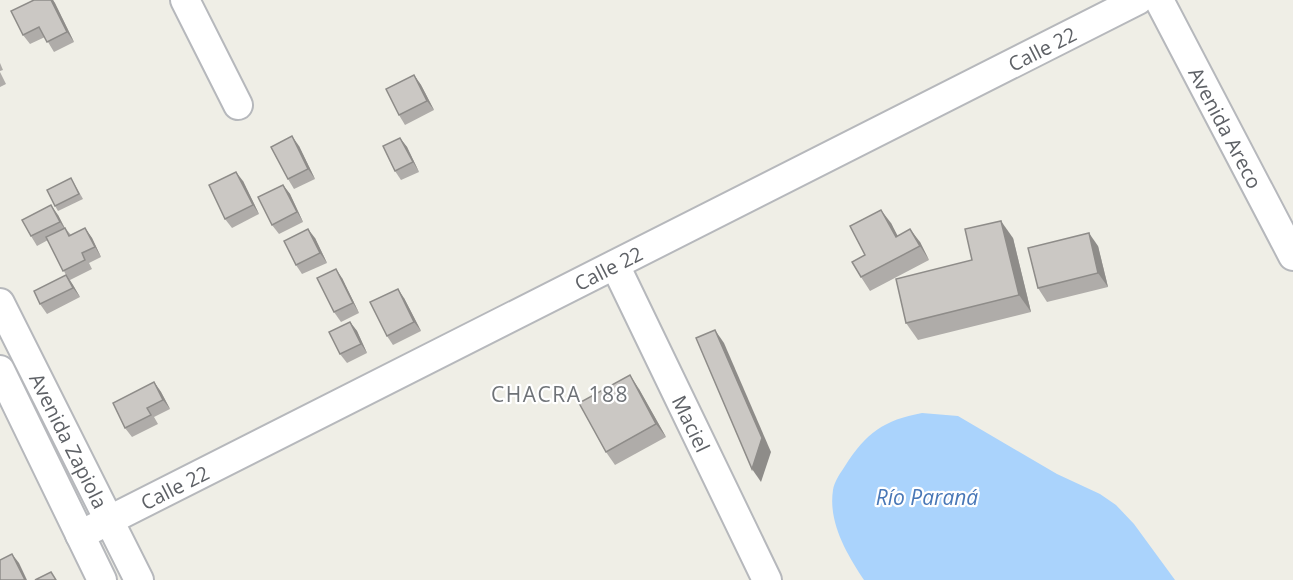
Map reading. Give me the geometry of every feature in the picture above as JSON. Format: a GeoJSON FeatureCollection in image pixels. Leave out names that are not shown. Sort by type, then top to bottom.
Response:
{"type":"FeatureCollection","features":[{"type":"Feature","properties":{"kind":"street"},"geometry":{"type":"LineString","coordinates":[[185,0],[238,105]]}},
{"type":"Feature","properties":{"kind":"street","name":"Calle 22"},"geometry":{"type":"LineString","coordinates":[[80,535],[1138,0]]}},
{"type":"Feature","properties":{"kind":"street","name":"Avenida Areco"},"geometry":{"type":"LineString","coordinates":[[1159,0],[1293,256]]}},
{"type":"Feature","properties":{"kind":"street","name":"Maciel"},"geometry":{"type":"LineString","coordinates":[[615,265],[767,580]]}},
{"type":"Feature","properties":{"kind":"street","name":"Avenida Zapiola"},"geometry":{"type":"LineString","coordinates":[[0,303],[139,580]]}},
{"type":"Feature","properties":{"kind":"street","name":"Avenida Zapiola"},"geometry":{"type":"LineString","coordinates":[[0,370],[102,580]]}},
{"type":"Feature","properties":{"kind":"water","name":"Río Paraná"},"geometry":{"type":"Polygon","coordinates":[[[922,413],[958,416],[1057,474],[1100,494],[1116,505],[1134,524],[1175,580],[864,580],[845,549],[836,526],[832,502],[835,484],[853,455],[877,430],[886,424],[922,413]]]}},
{"type":"Feature","properties":{"kind":"building"},"geometry":{"type":"Polygon","coordinates":[[[34,0],[51,0],[67,32],[47,42],[39,27],[23,35],[11,11],[34,0]]]}},
{"type":"Feature","properties":{"kind":"building"},"geometry":{"type":"Polygon","coordinates":[[[414,75],[427,101],[399,115],[386,89],[414,75]]]}},
{"type":"Feature","properties":{"kind":"building"},"geometry":{"type":"Polygon","coordinates":[[[292,136],[308,169],[288,179],[271,147],[292,136]]]}},
{"type":"Feature","properties":{"kind":"building"},"geometry":{"type":"Polygon","coordinates":[[[400,138],[413,162],[395,171],[383,146],[400,138]]]}},
{"type":"Feature","properties":{"kind":"building"},"geometry":{"type":"Polygon","coordinates":[[[236,172],[253,205],[225,219],[209,185],[236,172]]]}},
{"type":"Feature","properties":{"kind":"building"},"geometry":{"type":"Polygon","coordinates":[[[71,178],[79,194],[55,206],[47,190],[71,178]]]}},
{"type":"Feature","properties":{"kind":"building"},"geometry":{"type":"Polygon","coordinates":[[[283,185],[297,212],[272,225],[258,197],[283,185]]]}},
{"type":"Feature","properties":{"kind":"building"},"geometry":{"type":"Polygon","coordinates":[[[51,205],[60,222],[31,236],[22,220],[51,205]]]}},
{"type":"Feature","properties":{"kind":"building"},"geometry":{"type":"Polygon","coordinates":[[[881,210],[896,237],[910,229],[920,246],[861,277],[852,262],[865,255],[850,226],[881,210]]]}},
{"type":"Feature","properties":{"kind":"building"},"geometry":{"type":"Polygon","coordinates":[[[1001,221],[1019,295],[906,323],[896,279],[972,260],[965,229],[1001,221]]]}},
{"type":"Feature","properties":{"kind":"building"},"geometry":{"type":"Polygon","coordinates":[[[65,228],[69,236],[85,228],[95,247],[82,253],[85,260],[63,271],[46,237],[65,228]]]}},
{"type":"Feature","properties":{"kind":"building"},"geometry":{"type":"Polygon","coordinates":[[[308,229],[320,253],[296,265],[284,241],[308,229]]]}},
{"type":"Feature","properties":{"kind":"building"},"geometry":{"type":"Polygon","coordinates":[[[1089,233],[1098,273],[1038,288],[1028,248],[1089,233]]]}},
{"type":"Feature","properties":{"kind":"building"},"geometry":{"type":"Polygon","coordinates":[[[336,269],[353,303],[334,312],[317,278],[336,269]]]}},
{"type":"Feature","properties":{"kind":"building"},"geometry":{"type":"Polygon","coordinates":[[[66,275],[73,288],[40,304],[34,291],[66,275]]]}},
{"type":"Feature","properties":{"kind":"building"},"geometry":{"type":"Polygon","coordinates":[[[398,289],[414,322],[387,336],[370,302],[398,289]]]}},
{"type":"Feature","properties":{"kind":"building"},"geometry":{"type":"Polygon","coordinates":[[[350,322],[361,344],[340,354],[329,332],[350,322]]]}},
{"type":"Feature","properties":{"kind":"building"},"geometry":{"type":"Polygon","coordinates":[[[715,330],[762,438],[752,469],[696,338],[715,330]]]}},
{"type":"Feature","properties":{"kind":"building"},"geometry":{"type":"Polygon","coordinates":[[[630,375],[656,424],[606,452],[579,403],[630,375]]]}},
{"type":"Feature","properties":{"kind":"building"},"geometry":{"type":"Polygon","coordinates":[[[154,382],[163,400],[147,408],[151,415],[125,428],[113,403],[154,382]]]}},
{"type":"Feature","properties":{"kind":"building"},"geometry":{"type":"Polygon","coordinates":[[[12,554],[25,580],[0,580],[0,560],[12,554]]]}},
{"type":"Feature","properties":{"kind":"building"},"geometry":{"type":"Polygon","coordinates":[[[51,572],[56,580],[35,580],[51,572]]]}},
{"type":"Feature","properties":{"kind":"district","name":"CHACRA 188"},"geometry":{"type":"Point","coordinates":[560,394]}}]}
